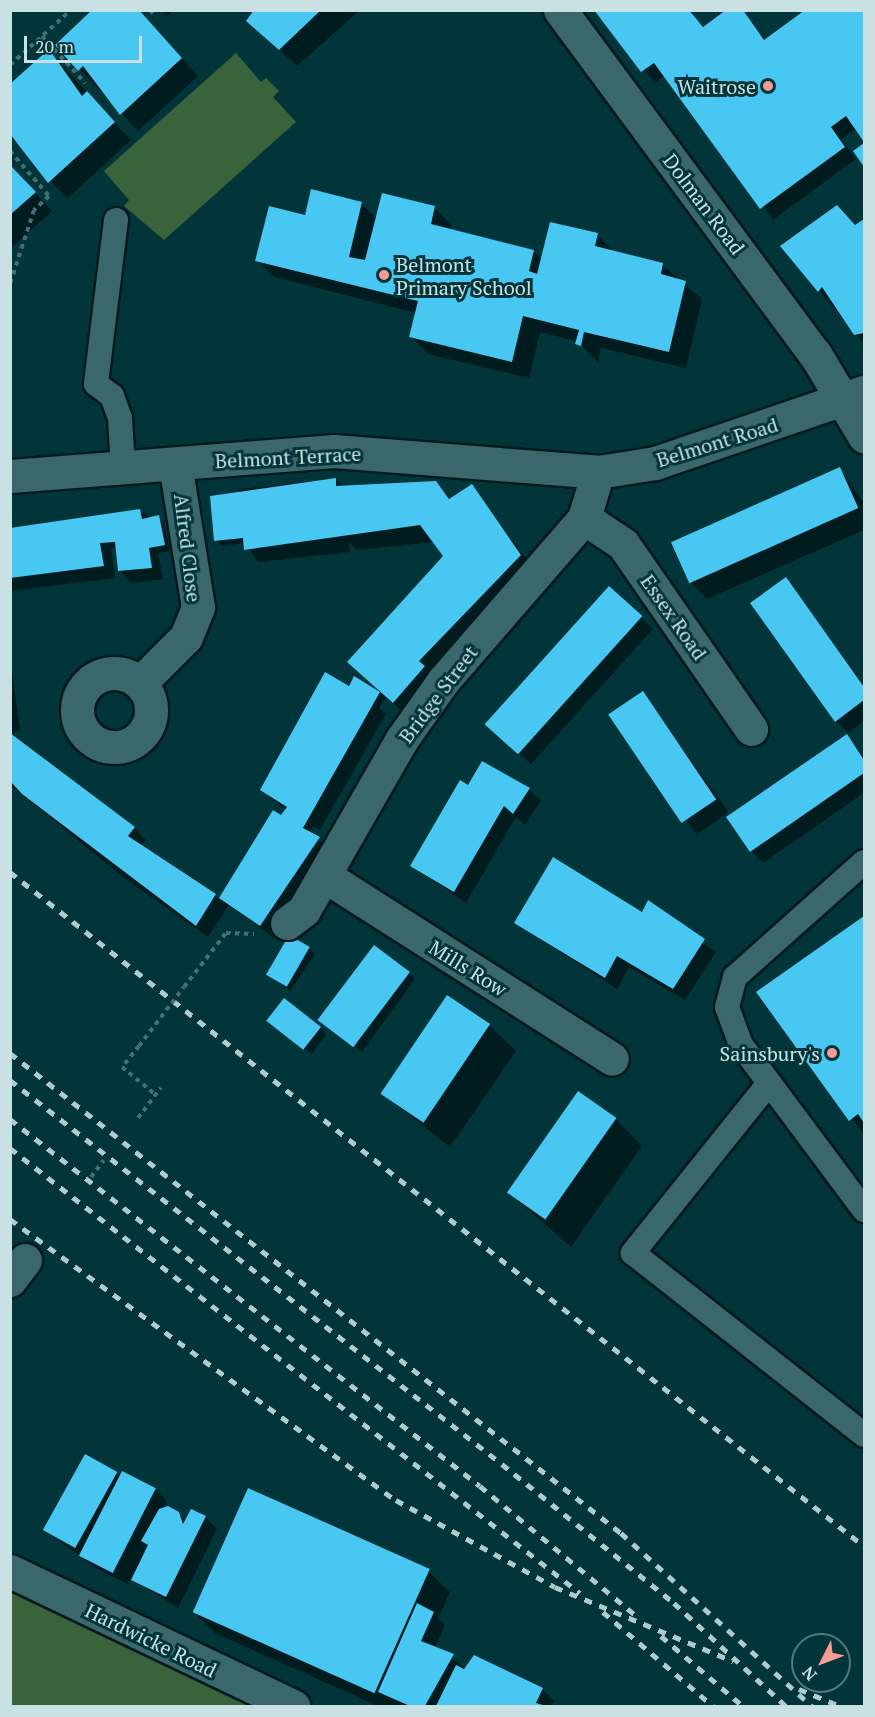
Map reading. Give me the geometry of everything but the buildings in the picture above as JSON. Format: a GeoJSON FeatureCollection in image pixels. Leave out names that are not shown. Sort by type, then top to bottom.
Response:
{"type":"FeatureCollection","features":[{"type":"Feature","properties":{"kind":"street","name":"Dolman Road"},"geometry":{"type":"LineString","coordinates":[[560,10],[855,396],[864,436]]}},
{"type":"Feature","properties":{"kind":"street","name":"Belmont Road"},"geometry":{"type":"LineString","coordinates":[[565,470],[598,472],[655,463],[855,396]]}},
{"type":"Feature","properties":{"kind":"street","name":"Belmont Terrace"},"geometry":{"type":"LineString","coordinates":[[10,476],[334,451],[565,470]]}},
{"type":"Feature","properties":{"kind":"street","name":"Alfred Close"},"geometry":{"type":"LineString","coordinates":[[140,683],[186,637],[198,607],[176,464]]}},
{"type":"Feature","properties":{"kind":"street","name":"Bridge Street"},"geometry":{"type":"LineString","coordinates":[[287,923],[304,910],[402,739],[443,681],[584,518],[598,472]]}},
{"type":"Feature","properties":{"kind":"street","name":"Essex Road"},"geometry":{"type":"LineString","coordinates":[[584,518],[623,544],[752,729]]}},
{"type":"Feature","properties":{"kind":"street","name":"Mills Row"},"geometry":{"type":"LineString","coordinates":[[325,876],[612,1059]]}},
{"type":"Feature","properties":{"kind":"street","name":"Hardwicke Road"},"geometry":{"type":"LineString","coordinates":[[10,1571],[293,1707]]}},
{"type":"Feature","properties":{"kind":"lane"},"geometry":{"type":"LineString","coordinates":[[116,220],[96,384],[111,396],[120,418],[123,469]]}},
{"type":"Feature","properties":{"kind":"lane"},"geometry":{"type":"LineString","coordinates":[[864,862],[748,964],[728,990],[731,1029],[864,1210]]}},
{"type":"Feature","properties":{"kind":"lane"},"geometry":{"type":"LineString","coordinates":[[769,1083],[633,1254],[863,1431]]}},
{"type":"Feature","properties":{"kind":"path"},"geometry":{"type":"LineString","coordinates":[[10,65],[71,10]]}},
{"type":"Feature","properties":{"kind":"path"},"geometry":{"type":"LineString","coordinates":[[150,10],[156,17]]}},
{"type":"Feature","properties":{"kind":"path"},"geometry":{"type":"LineString","coordinates":[[42,36],[85,83]]}},
{"type":"Feature","properties":{"kind":"path"},"geometry":{"type":"LineString","coordinates":[[10,151],[49,196],[34,210],[10,284]]}},
{"type":"Feature","properties":{"kind":"path"},"geometry":{"type":"LineString","coordinates":[[156,1095],[122,1067],[226,933]]}},
{"type":"Feature","properties":{"kind":"path"},"geometry":{"type":"LineString","coordinates":[[138,1118],[161,1089]]}},
{"type":"Feature","properties":{"kind":"path"},"geometry":{"type":"LineString","coordinates":[[91,1177],[104,1160]]}},
{"type":"Feature","properties":{"kind":"green space"},"geometry":{"type":"Polygon","coordinates":[[[236,53],[261,82],[266,78],[279,91],[273,97],[296,122],[164,240],[124,206],[129,200],[104,171],[236,53]]]}},
{"type":"Feature","properties":{"kind":"green space"},"geometry":{"type":"Polygon","coordinates":[[[11,1586],[264,1706],[11,1706],[11,1586]]]}},
{"type":"Feature","properties":{"kind":"railway"},"geometry":{"type":"LineString","coordinates":[[10,872],[864,1546]]}},
{"type":"Feature","properties":{"kind":"railway"},"geometry":{"type":"LineString","coordinates":[[10,1053],[621,1533],[812,1706]]}},
{"type":"Feature","properties":{"kind":"railway"},"geometry":{"type":"LineString","coordinates":[[10,1080],[502,1464],[674,1603],[786,1706]]}},
{"type":"Feature","properties":{"kind":"railway"},"geometry":{"type":"LineString","coordinates":[[10,1119],[480,1486],[638,1617]]}},
{"type":"Feature","properties":{"kind":"railway"},"geometry":{"type":"LineString","coordinates":[[10,1148],[580,1593]]}},
{"type":"Feature","properties":{"kind":"railway"},"geometry":{"type":"LineString","coordinates":[[10,1219],[396,1500],[555,1587],[733,1661]]}},
{"type":"Feature","properties":{"kind":"railway"},"geometry":{"type":"LineString","coordinates":[[603,1612],[713,1706]]}},
{"type":"Feature","properties":{"kind":"railway"},"geometry":{"type":"LineString","coordinates":[[661,1636],[743,1706]]}},
{"type":"Feature","properties":{"kind":"railway"},"geometry":{"type":"LineString","coordinates":[[809,1693],[840,1706]]}},
{"type":"Feature","properties":{"kind":"place","name":"Waitrose"},"geometry":{"type":"Point","coordinates":[768,86]}},
{"type":"Feature","properties":{"kind":"place","name":"Belmont Primary School"},"geometry":{"type":"Point","coordinates":[384,275]}},
{"type":"Feature","properties":{"kind":"place","name":"Sainsbury's"},"geometry":{"type":"Point","coordinates":[832,1053]}}]}
